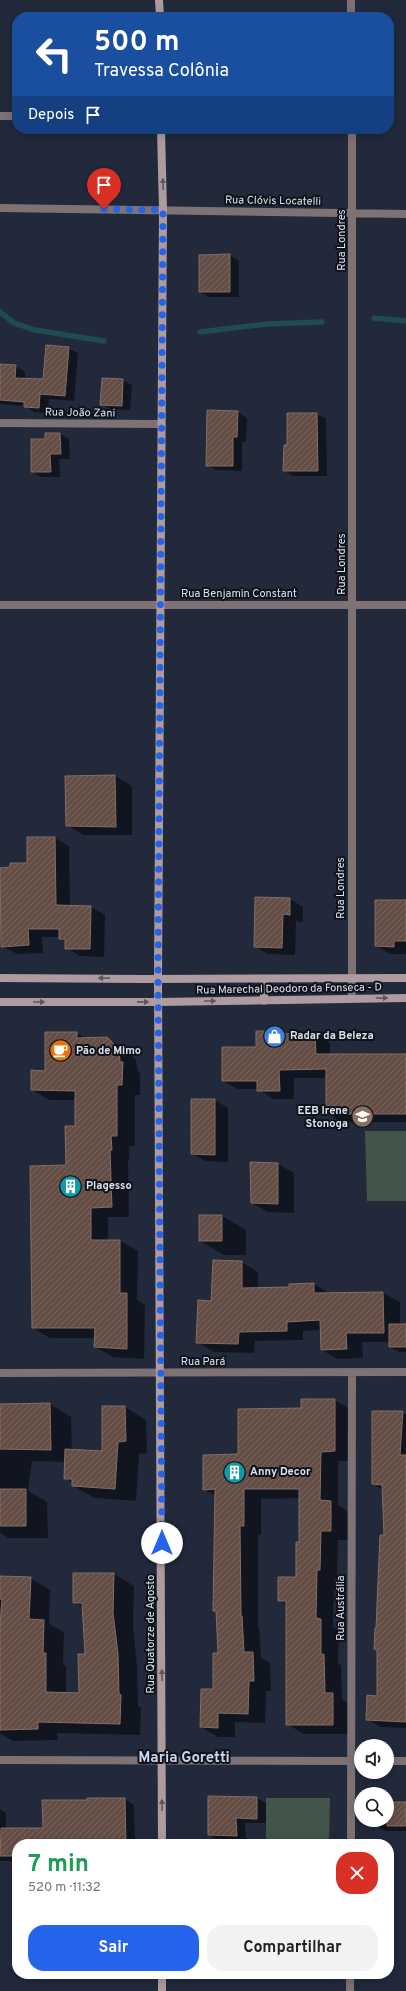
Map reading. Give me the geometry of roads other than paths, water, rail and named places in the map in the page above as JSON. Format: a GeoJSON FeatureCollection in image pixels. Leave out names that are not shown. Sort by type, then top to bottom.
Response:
{"type":"FeatureCollection","features":[{"type":"Feature","properties":{"kind":"street"},"geometry":{"type":"LineString","coordinates":[[159,0],[160,12]]}},
{"type":"Feature","properties":{"kind":"street"},"geometry":{"type":"LineString","coordinates":[[351,0],[351,12]]}},
{"type":"Feature","properties":{"kind":"street"},"geometry":{"type":"LineString","coordinates":[[0,116],[12,116]]}},
{"type":"Feature","properties":{"kind":"street","name":"Rua Quatorze de Agosto"},"geometry":{"type":"LineString","coordinates":[[161,134],[163,210],[158,979],[162,1839]]}},
{"type":"Feature","properties":{"kind":"street","name":"Rua Londres"},"geometry":{"type":"LineString","coordinates":[[352,134],[352,998]]}},
{"type":"Feature","properties":{"kind":"street","name":"Rua Clóvis Locatelli"},"geometry":{"type":"LineString","coordinates":[[0,208],[406,214]]}},
{"type":"Feature","properties":{"kind":"street","name":"Rua João Zani"},"geometry":{"type":"LineString","coordinates":[[0,423],[161,424]]}},
{"type":"Feature","properties":{"kind":"street","name":"Rua Benjamin Constant"},"geometry":{"type":"LineString","coordinates":[[0,605],[406,606]]}},
{"type":"Feature","properties":{"kind":"street","name":"Rua Marechal Deodoro da Fonseca - D"},"geometry":{"type":"LineString","coordinates":[[0,978],[406,978]]}},
{"type":"Feature","properties":{"kind":"street"},"geometry":{"type":"LineString","coordinates":[[264,979],[264,1001]]}},
{"type":"Feature","properties":{"kind":"street","name":"Rua Marechal Deodoro da Fonseca - D"},"geometry":{"type":"LineString","coordinates":[[0,1002],[171,1002],[406,998]]}},
{"type":"Feature","properties":{"kind":"street","name":"Rua Austrália"},"geometry":{"type":"LineString","coordinates":[[351,1839],[352,1372]]}},
{"type":"Feature","properties":{"kind":"street","name":"Rua Pará"},"geometry":{"type":"LineString","coordinates":[[0,1373],[406,1372]]}},
{"type":"Feature","properties":{"kind":"street"},"geometry":{"type":"LineString","coordinates":[[0,1760],[351,1761]]}},
{"type":"Feature","properties":{"kind":"street"},"geometry":{"type":"LineString","coordinates":[[394,1761],[406,1761]]}},
{"type":"Feature","properties":{"kind":"street"},"geometry":{"type":"LineString","coordinates":[[162,1979],[162,1991]]}},
{"type":"Feature","properties":{"kind":"street"},"geometry":{"type":"LineString","coordinates":[[350,1979],[350,1991]]}},
{"type":"Feature","properties":{"kind":"waterway"},"geometry":{"type":"LineString","coordinates":[[0,312],[14,323],[35,330],[104,341]]}},
{"type":"Feature","properties":{"kind":"waterway"},"geometry":{"type":"LineString","coordinates":[[374,318],[406,321]]}},
{"type":"Feature","properties":{"kind":"waterway"},"geometry":{"type":"LineString","coordinates":[[200,332],[267,324],[322,322]]}},
{"type":"Feature","properties":{"kind":"place","name":"Radar da Beleza"},"geometry":{"type":"Point","coordinates":[275,1036]}},
{"type":"Feature","properties":{"kind":"place","name":"Pão de Mimo"},"geometry":{"type":"Point","coordinates":[61,1051]}},
{"type":"Feature","properties":{"kind":"place","name":"EEB Irene Stonoga"},"geometry":{"type":"Point","coordinates":[363,1117]}},
{"type":"Feature","properties":{"kind":"place","name":"Plagesso"},"geometry":{"type":"Point","coordinates":[71,1186]}},
{"type":"Feature","properties":{"kind":"place","name":"Anny Decor"},"geometry":{"type":"Point","coordinates":[234,1472]}},
{"type":"Feature","properties":{"kind":"district","name":"Maria Goretti"},"geometry":{"type":"Point","coordinates":[184,1758]}}]}
